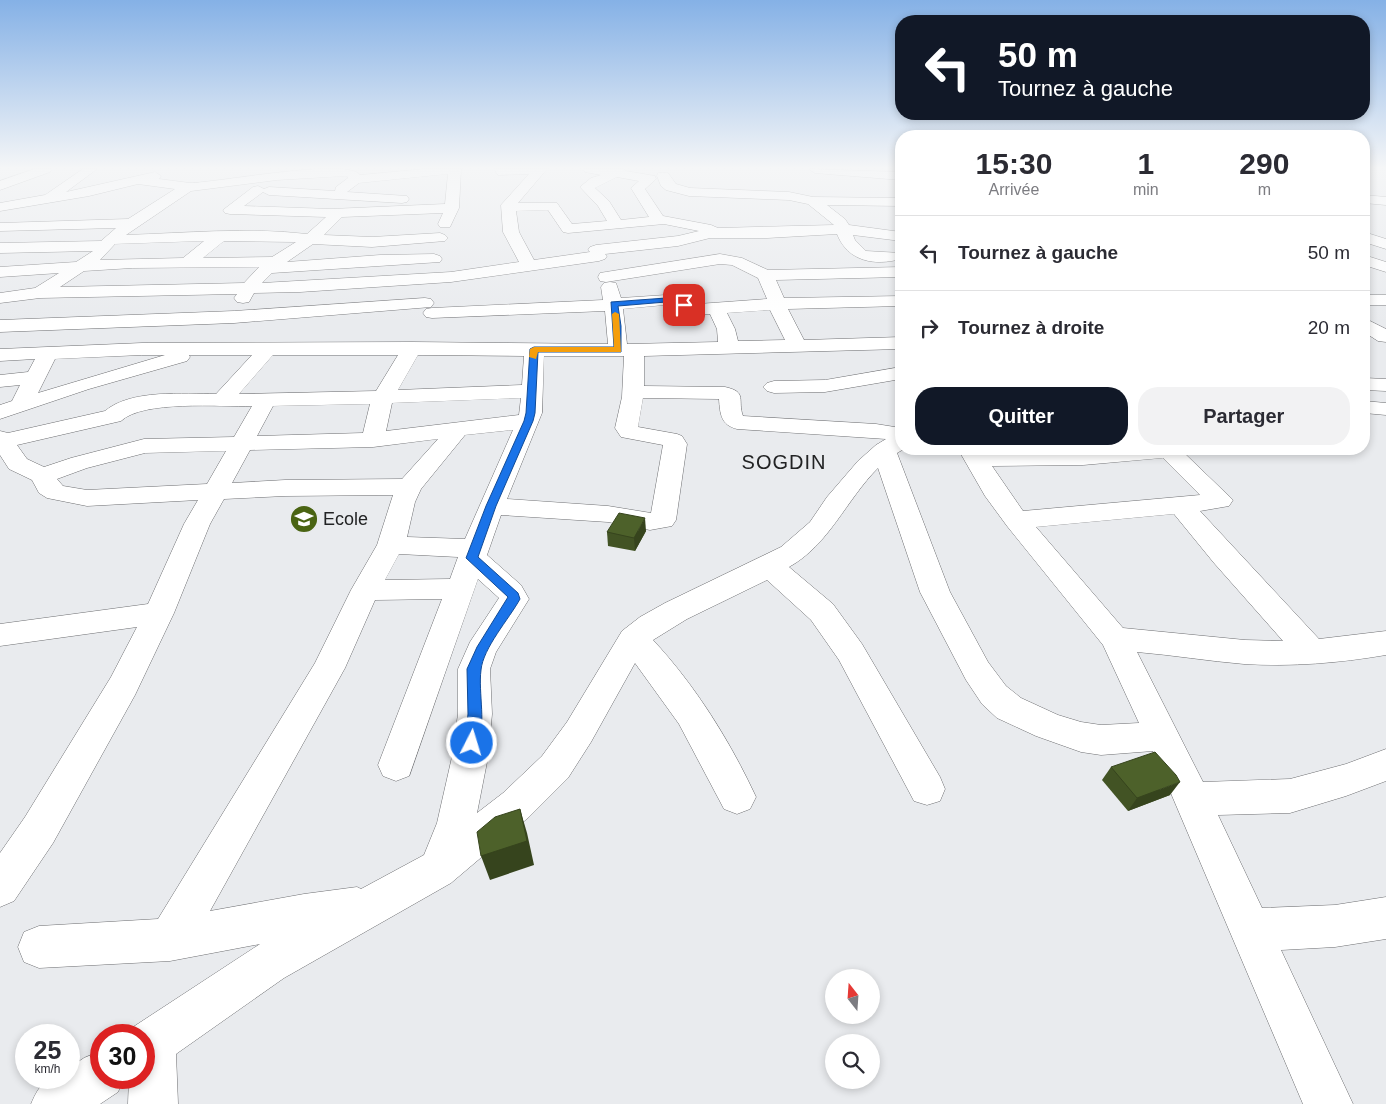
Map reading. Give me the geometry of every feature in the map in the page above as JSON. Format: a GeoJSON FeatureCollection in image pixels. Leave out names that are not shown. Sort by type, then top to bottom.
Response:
{"type":"FeatureCollection","features":[{"type":"Feature","properties":{"kind":"street"},"geometry":{"type":"LineString","coordinates":[[76,224],[81,221]]}},
{"type":"Feature","properties":{"kind":"street"},"geometry":{"type":"LineString","coordinates":[[190,237],[214,221]]}},
{"type":"Feature","properties":{"kind":"street"},"geometry":{"type":"LineString","coordinates":[[0,412],[21,404],[215,348],[234,317],[247,288],[270,265],[310,239],[330,221]]}},
{"type":"Feature","properties":{"kind":"street"},"geometry":{"type":"LineString","coordinates":[[373,440],[383,397],[435,331],[421,293],[447,221]]}},
{"type":"Feature","properties":{"kind":"street"},"geometry":{"type":"LineString","coordinates":[[510,221],[511,232],[529,266]]}},
{"type":"Feature","properties":{"kind":"street"},"geometry":{"type":"LineString","coordinates":[[562,221],[567,229],[666,221]]}},
{"type":"Feature","properties":{"kind":"street"},"geometry":{"type":"LineString","coordinates":[[614,221],[616,224]]}},
{"type":"Feature","properties":{"kind":"street"},"geometry":{"type":"LineString","coordinates":[[662,221],[697,225],[724,232]]}},
{"type":"Feature","properties":{"kind":"street"},"geometry":{"type":"LineString","coordinates":[[838,221],[844,229],[848,242],[860,254],[868,257],[895,255]]}},
{"type":"Feature","properties":{"kind":"street"},"geometry":{"type":"LineString","coordinates":[[864,221],[870,232]]}},
{"type":"Feature","properties":{"kind":"street"},"geometry":{"type":"LineString","coordinates":[[5,226],[131,222]]}},
{"type":"Feature","properties":{"kind":"street"},"geometry":{"type":"LineString","coordinates":[[40,293],[99,254],[131,222]]}},
{"type":"Feature","properties":{"kind":"street"},"geometry":{"type":"LineString","coordinates":[[491,506],[608,514],[650,522],[663,520],[675,444],[674,441],[669,439],[626,430],[634,392],[632,355],[627,350],[617,326],[588,227]]}},
{"type":"Feature","properties":{"kind":"street"},"geometry":{"type":"LineString","coordinates":[[0,298],[40,293],[247,288],[427,279],[529,266],[724,232],[789,233],[844,229],[895,235]]}},
{"type":"Feature","properties":{"kind":"street"},"geometry":{"type":"LineString","coordinates":[[789,233],[794,248]]}},
{"type":"Feature","properties":{"kind":"street"},"geometry":{"type":"LineString","coordinates":[[0,248],[220,236],[285,236],[372,242],[440,238]]}},
{"type":"Feature","properties":{"kind":"street"},"geometry":{"type":"LineString","coordinates":[[188,262],[220,236]]}},
{"type":"Feature","properties":{"kind":"street"},"geometry":{"type":"LineString","coordinates":[[1370,239],[1386,244]]}},
{"type":"Feature","properties":{"kind":"street"},"geometry":{"type":"LineString","coordinates":[[0,272],[132,263],[188,262],[270,265],[434,259]]}},
{"type":"Feature","properties":{"kind":"street"},"geometry":{"type":"LineString","coordinates":[[0,326],[428,308],[572,308],[605,289],[720,259],[736,261],[758,271],[895,272]]}},
{"type":"Feature","properties":{"kind":"street"},"geometry":{"type":"LineString","coordinates":[[758,271],[778,259]]}},
{"type":"Feature","properties":{"kind":"street"},"geometry":{"type":"LineString","coordinates":[[1370,262],[1386,267]]}},
{"type":"Feature","properties":{"kind":"street"},"geometry":{"type":"LineString","coordinates":[[758,271],[775,295],[776,304],[797,345]]}},
{"type":"Feature","properties":{"kind":"street"},"geometry":{"type":"LineString","coordinates":[[1370,274],[1386,273]]}},
{"type":"Feature","properties":{"kind":"street"},"geometry":{"type":"LineString","coordinates":[[605,289],[666,300],[697,309],[776,304],[895,301]]}},
{"type":"Feature","properties":{"kind":"street"},"geometry":{"type":"LineString","coordinates":[[514,309],[521,296],[550,292]]}},
{"type":"Feature","properties":{"kind":"street"},"geometry":{"type":"LineString","coordinates":[[1370,300],[1386,300]]}},
{"type":"Feature","properties":{"kind":"street"},"geometry":{"type":"LineString","coordinates":[[881,301],[895,330]]}},
{"type":"Feature","properties":{"kind":"street"},"geometry":{"type":"LineString","coordinates":[[716,308],[726,330],[728,348]]}},
{"type":"Feature","properties":{"kind":"street"},"geometry":{"type":"LineString","coordinates":[[1370,328],[1385,337]]}},
{"type":"Feature","properties":{"kind":"street"},"geometry":{"type":"LineString","coordinates":[[0,355],[215,348],[627,350],[728,348],[856,343],[895,334]]}},
{"type":"Feature","properties":{"kind":"street"},"geometry":{"type":"LineString","coordinates":[[1370,337],[1385,337]]}},
{"type":"Feature","properties":{"kind":"street"},"geometry":{"type":"LineString","coordinates":[[856,343],[895,374]]}},
{"type":"Feature","properties":{"kind":"street"},"geometry":{"type":"LineString","coordinates":[[757,347],[778,398],[779,425]]}},
{"type":"Feature","properties":{"kind":"street"},"geometry":{"type":"LineString","coordinates":[[222,400],[268,349]]}},
{"type":"Feature","properties":{"kind":"street"},"geometry":{"type":"LineString","coordinates":[[396,765],[491,506],[528,421],[534,349]]}},
{"type":"Feature","properties":{"kind":"street"},"geometry":{"type":"LineString","coordinates":[[21,404],[48,353]]}},
{"type":"Feature","properties":{"kind":"street"},"geometry":{"type":"LineString","coordinates":[[774,387],[825,386],[895,376]]}},
{"type":"Feature","properties":{"kind":"street"},"geometry":{"type":"LineString","coordinates":[[0,381],[34,378]]}},
{"type":"Feature","properties":{"kind":"street"},"geometry":{"type":"LineString","coordinates":[[1370,384],[1386,385]]}},
{"type":"Feature","properties":{"kind":"street"},"geometry":{"type":"LineString","coordinates":[[79,463],[118,411],[155,401],[383,397],[531,391]]}},
{"type":"Feature","properties":{"kind":"street"},"geometry":{"type":"LineString","coordinates":[[634,392],[728,393],[733,420],[876,431],[895,441]]}},
{"type":"Feature","properties":{"kind":"street"},"geometry":{"type":"LineString","coordinates":[[0,887],[39,830],[123,686],[159,613],[197,524],[266,400]]}},
{"type":"Feature","properties":{"kind":"street"},"geometry":{"type":"LineString","coordinates":[[1,440],[113,416]]}},
{"type":"Feature","properties":{"kind":"street"},"geometry":{"type":"LineString","coordinates":[[43,476],[122,450],[144,446],[373,440],[528,421]]}},
{"type":"Feature","properties":{"kind":"street"},"geometry":{"type":"LineString","coordinates":[[170,940],[329,668],[365,590],[391,545],[400,510],[409,487],[457,431]]}},
{"type":"Feature","properties":{"kind":"street"},"geometry":{"type":"LineString","coordinates":[[1,440],[11,451],[18,464],[43,476],[48,488],[56,493],[87,498],[285,488],[409,487]]}},
{"type":"Feature","properties":{"kind":"street"},"geometry":{"type":"LineString","coordinates":[[155,1040],[269,963],[437,870],[516,805],[555,767],[579,732],[633,639],[651,625],[676,611],[791,554],[819,528],[851,484],[895,443]]}},
{"type":"Feature","properties":{"kind":"street"},"geometry":{"type":"LineString","coordinates":[[899,455],[935,592],[977,671],[994,695],[1009,708],[1048,726],[1081,737],[1101,740],[1163,736]]}},
{"type":"Feature","properties":{"kind":"street"},"geometry":{"type":"LineString","coordinates":[[974,455],[998,496],[1016,520],[1115,639],[1192,799],[1328,1104]]}},
{"type":"Feature","properties":{"kind":"street"},"geometry":{"type":"LineString","coordinates":[[1000,455],[1083,458],[1104,455]]}},
{"type":"Feature","properties":{"kind":"street"},"geometry":{"type":"LineString","coordinates":[[1016,520],[1220,500],[1173,455]]}},
{"type":"Feature","properties":{"kind":"street"},"geometry":{"type":"LineString","coordinates":[[1181,505],[1224,556],[1310,650]]}},
{"type":"Feature","properties":{"kind":"street"},"geometry":{"type":"LineString","coordinates":[[391,545],[474,553],[514,596],[514,599],[481,650],[474,669],[474,714],[470,757],[456,823],[437,870]]}},
{"type":"Feature","properties":{"kind":"street"},"geometry":{"type":"LineString","coordinates":[[769,566],[822,612],[851,652],[927,789]]}},
{"type":"Feature","properties":{"kind":"street"},"geometry":{"type":"LineString","coordinates":[[365,590],[460,589]]}},
{"type":"Feature","properties":{"kind":"street"},"geometry":{"type":"LineString","coordinates":[[0,635],[159,613]]}},
{"type":"Feature","properties":{"kind":"street"},"geometry":{"type":"LineString","coordinates":[[633,639],[673,684],[697,722],[737,797]]}},
{"type":"Feature","properties":{"kind":"street"},"geometry":{"type":"LineString","coordinates":[[1115,639],[1152,640],[1227,651],[1352,649],[1386,643]]}},
{"type":"Feature","properties":{"kind":"street"},"geometry":{"type":"LineString","coordinates":[[1192,799],[1290,796],[1346,780],[1386,765]]}},
{"type":"Feature","properties":{"kind":"street"},"geometry":{"type":"LineString","coordinates":[[39,947],[170,940],[304,915],[373,906]]}},
{"type":"Feature","properties":{"kind":"street"},"geometry":{"type":"LineString","coordinates":[[1250,929],[1325,928],[1365,923],[1386,918]]}},
{"type":"Feature","properties":{"kind":"street"},"geometry":{"type":"LineString","coordinates":[[56,1104],[90,1082]]}},
{"type":"Feature","properties":{"kind":"street"},"geometry":{"type":"LineString","coordinates":[[152,1089],[153,1104]]}},
{"type":"Feature","properties":{"kind":"building"},"geometry":{"type":"Polygon","coordinates":[[[619,513],[645,518],[634,538],[607,532],[619,513]]]}},
{"type":"Feature","properties":{"kind":"building"},"geometry":{"type":"Polygon","coordinates":[[[1155,752],[1180,782],[1137,798],[1111,767],[1155,752]]]}},
{"type":"Feature","properties":{"kind":"building"},"geometry":{"type":"Polygon","coordinates":[[[520,809],[527,841],[481,856],[477,832],[495,817],[520,809]]]}},
{"type":"Feature","properties":{"kind":"slow traffic"},"geometry":{"type":"LineString","coordinates":[[533,357],[534,349],[618,350],[615,314]]}},
{"type":"Feature","properties":{"kind":"place","name":"Ecole"},"geometry":{"type":"Point","coordinates":[304,519]}},
{"type":"Feature","properties":{"kind":"district","name":"SOGDIN"},"geometry":{"type":"Point","coordinates":[784,462]}},
{"type":"Feature","properties":{"kind":"route"},"geometry":{"type":"LineString","coordinates":[[472,743],[474,669],[481,650],[514,599],[514,596],[502,583],[472,558],[491,506],[518,449],[531,413],[534,349],[618,350],[614,304],[672,300],[684,305]]}}]}
